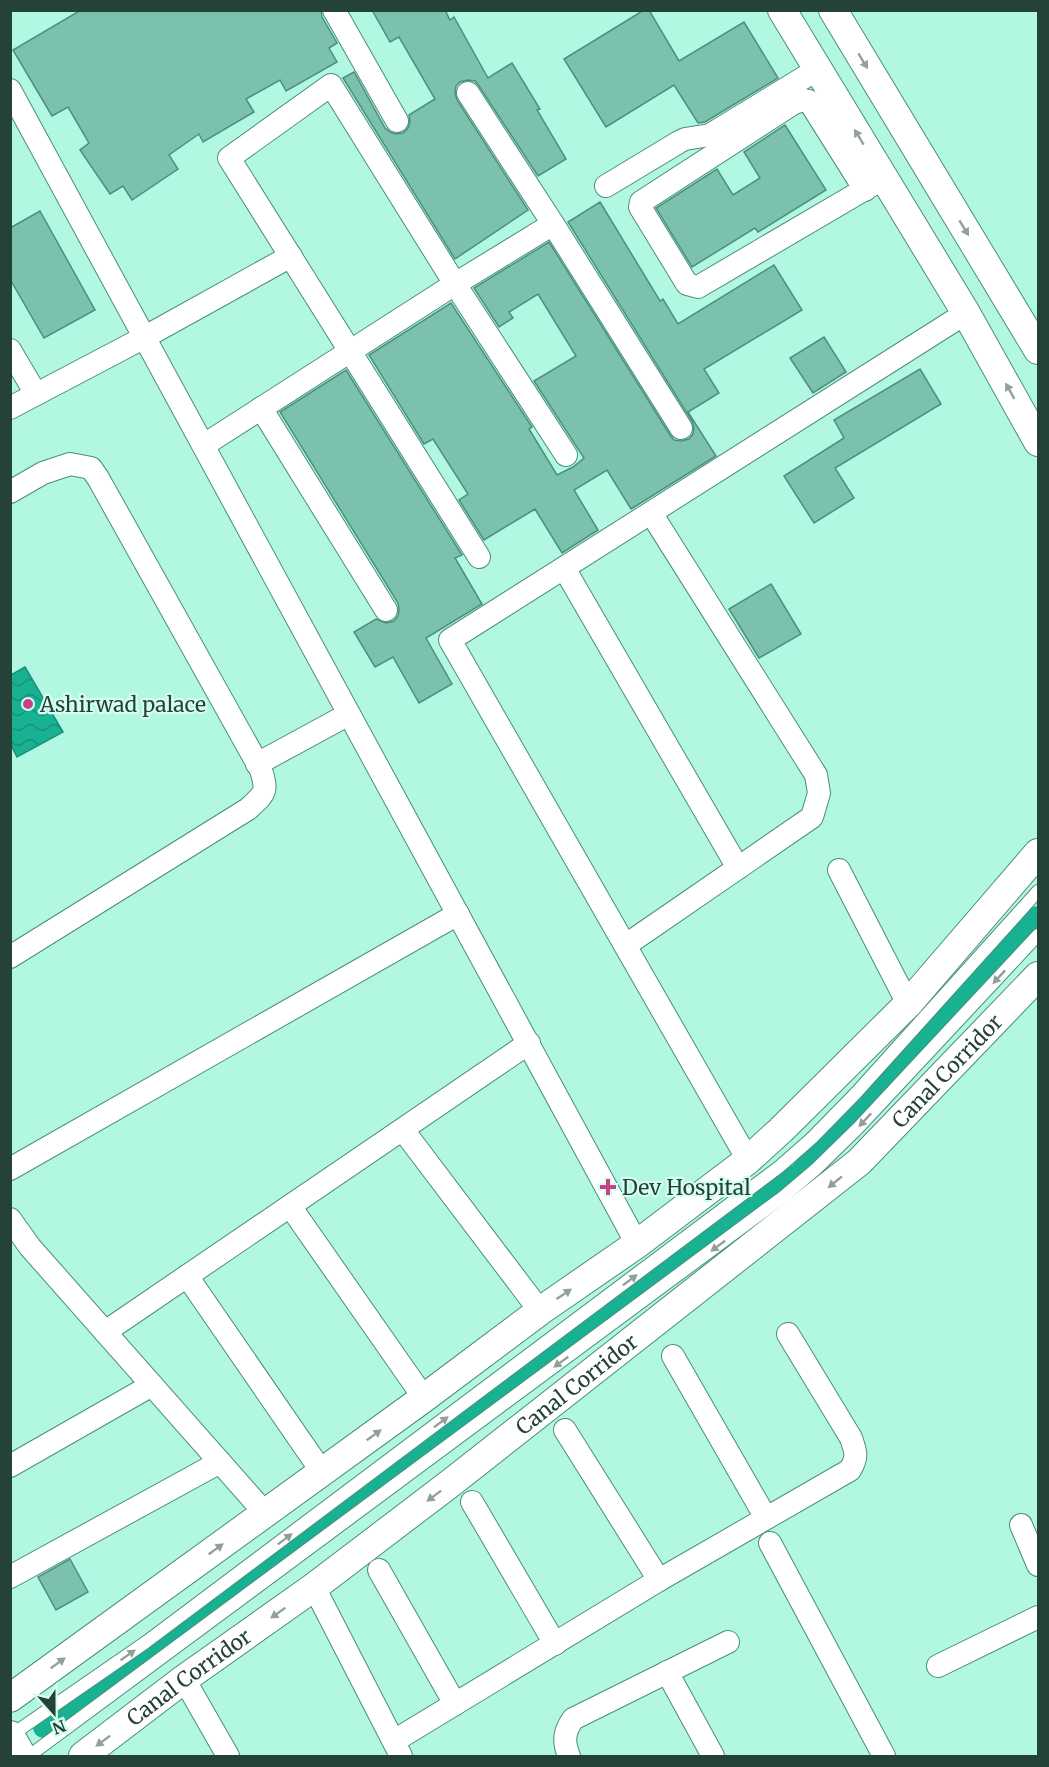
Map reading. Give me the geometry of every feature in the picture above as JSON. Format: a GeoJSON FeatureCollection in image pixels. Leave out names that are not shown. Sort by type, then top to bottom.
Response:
{"type":"FeatureCollection","features":[{"type":"Feature","properties":{"kind":"street"},"geometry":{"type":"LineString","coordinates":[[333,10],[397,121]]}},
{"type":"Feature","properties":{"kind":"street"},"geometry":{"type":"LineString","coordinates":[[782,10],[818,69],[874,184]]}},
{"type":"Feature","properties":{"kind":"street"},"geometry":{"type":"LineString","coordinates":[[833,10],[1038,350]]}},
{"type":"Feature","properties":{"kind":"street"},"geometry":{"type":"LineString","coordinates":[[606,186],[685,139],[711,135],[818,69]]}},
{"type":"Feature","properties":{"kind":"street"},"geometry":{"type":"LineString","coordinates":[[479,557],[229,158],[331,85],[455,284],[566,455]]}},
{"type":"Feature","properties":{"kind":"street"},"geometry":{"type":"LineString","coordinates":[[10,90],[637,1244]]}},
{"type":"Feature","properties":{"kind":"street"},"geometry":{"type":"LineString","coordinates":[[468,93],[681,428]]}},
{"type":"Feature","properties":{"kind":"street"},"geometry":{"type":"LineString","coordinates":[[874,184],[698,287],[687,285],[640,207],[641,202],[794,104],[804,100],[809,101],[874,184],[966,313],[1038,442]]}},
{"type":"Feature","properties":{"kind":"street"},"geometry":{"type":"LineString","coordinates":[[204,445],[553,224]]}},
{"type":"Feature","properties":{"kind":"street"},"geometry":{"type":"LineString","coordinates":[[10,408],[291,256]]}},
{"type":"Feature","properties":{"kind":"street"},"geometry":{"type":"LineString","coordinates":[[748,1160],[450,640],[966,313]]}},
{"type":"Feature","properties":{"kind":"street"},"geometry":{"type":"LineString","coordinates":[[10,350],[36,394]]}},
{"type":"Feature","properties":{"kind":"street"},"geometry":{"type":"LineString","coordinates":[[261,408],[386,610]]}},
{"type":"Feature","properties":{"kind":"street"},"geometry":{"type":"LineString","coordinates":[[10,492],[43,473],[70,464],[91,468],[258,764],[266,785],[262,795],[248,809],[10,957]]}},
{"type":"Feature","properties":{"kind":"street"},"geometry":{"type":"LineString","coordinates":[[626,945],[812,817],[819,793],[816,775],[651,513]]}},
{"type":"Feature","properties":{"kind":"street"},"geometry":{"type":"LineString","coordinates":[[564,568],[738,868]]}},
{"type":"Feature","properties":{"kind":"street"},"geometry":{"type":"LineString","coordinates":[[258,764],[350,714]]}},
{"type":"Feature","properties":{"kind":"street"},"geometry":{"type":"LineString","coordinates":[[10,1698],[424,1398],[540,1311],[637,1244],[748,1160],[908,1004],[1038,853]]}},
{"type":"Feature","properties":{"kind":"street"},"geometry":{"type":"LineString","coordinates":[[839,870],[908,1004]]}},
{"type":"Feature","properties":{"kind":"street"},"geometry":{"type":"LineString","coordinates":[[10,1169],[458,914]]}},
{"type":"Feature","properties":{"kind":"street","name":"Canal Corridor"},"geometry":{"type":"LineString","coordinates":[[83,1756],[184,1679],[314,1587],[461,1475],[859,1162],[1038,976]]}},
{"type":"Feature","properties":{"kind":"street"},"geometry":{"type":"LineString","coordinates":[[105,1332],[529,1044]]}},
{"type":"Feature","properties":{"kind":"street"},"geometry":{"type":"LineString","coordinates":[[402,1130],[540,1311]]}},
{"type":"Feature","properties":{"kind":"street"},"geometry":{"type":"LineString","coordinates":[[290,1206],[424,1398]]}},
{"type":"Feature","properties":{"kind":"street"},"geometry":{"type":"LineString","coordinates":[[10,1219],[30,1247],[265,1514]]}},
{"type":"Feature","properties":{"kind":"street"},"geometry":{"type":"LineString","coordinates":[[187,1276],[322,1472]]}},
{"type":"Feature","properties":{"kind":"street"},"geometry":{"type":"LineString","coordinates":[[314,1587],[397,1749],[455,1704],[659,1581],[850,1470],[856,1461],[851,1438],[788,1334]]}},
{"type":"Feature","properties":{"kind":"street"},"geometry":{"type":"LineString","coordinates":[[673,1356],[766,1518]]}},
{"type":"Feature","properties":{"kind":"street"},"geometry":{"type":"LineString","coordinates":[[10,1466],[152,1385]]}},
{"type":"Feature","properties":{"kind":"street"},"geometry":{"type":"LineString","coordinates":[[565,1430],[659,1581]]}},
{"type":"Feature","properties":{"kind":"street"},"geometry":{"type":"LineString","coordinates":[[10,1577],[220,1462]]}},
{"type":"Feature","properties":{"kind":"street"},"geometry":{"type":"LineString","coordinates":[[472,1502],[555,1644]]}},
{"type":"Feature","properties":{"kind":"street"},"geometry":{"type":"LineString","coordinates":[[1021,1526],[1038,1565]]}},
{"type":"Feature","properties":{"kind":"street"},"geometry":{"type":"LineString","coordinates":[[770,1544],[884,1756]]}},
{"type":"Feature","properties":{"kind":"street"},"geometry":{"type":"LineString","coordinates":[[379,1570],[455,1704]]}},
{"type":"Feature","properties":{"kind":"street"},"geometry":{"type":"LineString","coordinates":[[938,1666],[1038,1617]]}},
{"type":"Feature","properties":{"kind":"street"},"geometry":{"type":"LineString","coordinates":[[569,1756],[564,1741],[566,1729],[573,1719],[728,1642]]}},
{"type":"Feature","properties":{"kind":"street"},"geometry":{"type":"LineString","coordinates":[[667,1672],[713,1756]]}},
{"type":"Feature","properties":{"kind":"street"},"geometry":{"type":"LineString","coordinates":[[184,1679],[228,1756]]}},
{"type":"Feature","properties":{"kind":"street"},"geometry":{"type":"LineString","coordinates":[[11,1736],[22,1756]]}},
{"type":"Feature","properties":{"kind":"lane"},"geometry":{"type":"LineString","coordinates":[[11,1736],[146,1642],[779,1167],[812,1138],[856,1093],[1038,891]]}},
{"type":"Feature","properties":{"kind":"lane"},"geometry":{"type":"LineString","coordinates":[[29,1756],[783,1197],[816,1170],[858,1128],[1038,934]]}},
{"type":"Feature","properties":{"kind":"water","name":"Ashirwad palace"},"geometry":{"type":"Polygon","coordinates":[[[25,667],[63,732],[17,757],[11,745],[11,675],[25,667]]]}},
{"type":"Feature","properties":{"kind":"building"},"geometry":{"type":"Polygon","coordinates":[[[81,10],[321,10],[322,17],[337,43],[329,48],[337,62],[286,91],[280,80],[246,99],[254,112],[203,142],[199,134],[169,155],[178,169],[132,200],[123,186],[110,194],[80,150],[89,143],[68,107],[52,116],[13,50],[81,10]]]}},
{"type":"Feature","properties":{"kind":"building"},"geometry":{"type":"Polygon","coordinates":[[[372,10],[445,10],[450,20],[454,17],[488,78],[512,63],[540,109],[537,110],[566,159],[538,176],[475,81],[460,82],[456,86],[457,100],[528,210],[455,259],[343,78],[354,72],[385,128],[396,134],[403,133],[408,128],[409,115],[435,99],[399,37],[390,42],[372,10]]]}},
{"type":"Feature","properties":{"kind":"building"},"geometry":{"type":"Polygon","coordinates":[[[644,10],[649,10],[679,61],[744,22],[778,78],[705,122],[698,123],[674,85],[606,127],[564,59],[644,10]]]}},
{"type":"Feature","properties":{"kind":"building"},"geometry":{"type":"Polygon","coordinates":[[[785,125],[826,190],[758,232],[755,228],[692,267],[656,208],[717,169],[733,195],[760,178],[744,152],[785,125]]]}},
{"type":"Feature","properties":{"kind":"building"},"geometry":{"type":"Polygon","coordinates":[[[600,202],[660,301],[663,299],[678,324],[774,265],[802,310],[704,369],[719,393],[688,412],[716,456],[631,509],[607,470],[574,490],[598,530],[562,553],[535,509],[484,540],[459,500],[468,494],[433,439],[424,444],[369,355],[451,303],[532,427],[529,429],[557,475],[573,467],[584,458],[534,381],[576,356],[538,294],[509,312],[513,318],[499,327],[474,288],[549,242],[670,435],[674,440],[689,439],[694,428],[692,421],[568,222],[600,202]]]}},
{"type":"Feature","properties":{"kind":"building"},"geometry":{"type":"Polygon","coordinates":[[[40,211],[95,310],[44,338],[10,279],[10,228],[40,211]]]}},
{"type":"Feature","properties":{"kind":"building"},"geometry":{"type":"Polygon","coordinates":[[[824,337],[846,372],[813,393],[790,358],[824,337]]]}},
{"type":"Feature","properties":{"kind":"building"},"geometry":{"type":"Polygon","coordinates":[[[920,369],[941,404],[835,468],[854,498],[814,523],[784,476],[844,438],[834,420],[920,369]]]}},
{"type":"Feature","properties":{"kind":"building"},"geometry":{"type":"Polygon","coordinates":[[[346,370],[462,555],[455,558],[482,604],[426,638],[452,684],[419,703],[393,657],[375,667],[354,632],[376,619],[386,623],[394,621],[398,616],[398,603],[280,412],[346,370]]]}},
{"type":"Feature","properties":{"kind":"building"},"geometry":{"type":"Polygon","coordinates":[[[771,584],[801,634],[759,658],[729,609],[771,584]]]}},
{"type":"Feature","properties":{"kind":"building"},"geometry":{"type":"Polygon","coordinates":[[[70,1559],[88,1592],[56,1610],[38,1577],[70,1559]]]}},
{"type":"Feature","properties":{"kind":"waterway"},"geometry":{"type":"LineString","coordinates":[[44,1727],[801,1172],[1038,917]]}},
{"type":"Feature","properties":{"kind":"place","name":"Ashirwad palace"},"geometry":{"type":"Point","coordinates":[28,704]}},
{"type":"Feature","properties":{"kind":"place","name":"Dev Hospital"},"geometry":{"type":"Point","coordinates":[608,1187]}}]}
